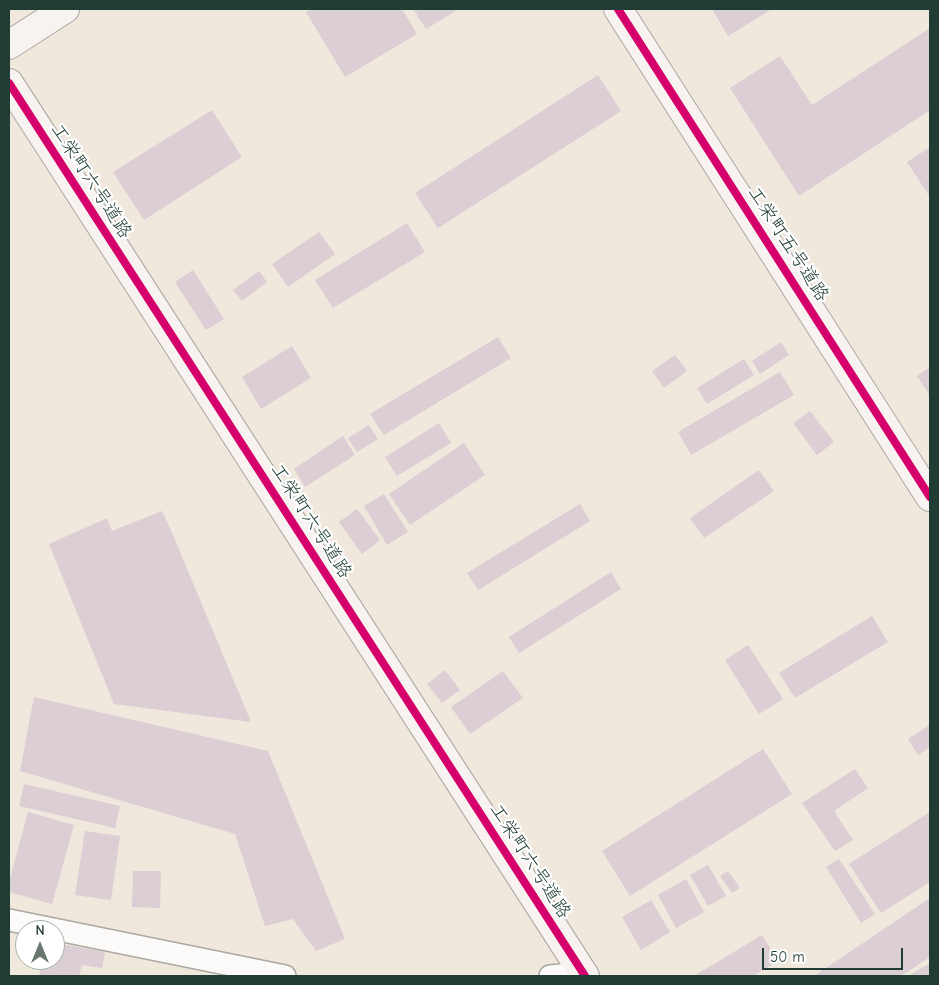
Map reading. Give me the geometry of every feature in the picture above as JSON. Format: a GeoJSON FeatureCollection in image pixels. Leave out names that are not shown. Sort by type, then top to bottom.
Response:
{"type":"FeatureCollection","features":[{"type":"Feature","properties":{"kind":"street"},"geometry":{"type":"LineString","coordinates":[[9,45],[64,9]]}},
{"type":"Feature","properties":{"kind":"street","name":"工栄町五号道路"},"geometry":{"type":"LineString","coordinates":[[618,9],[930,497]]}},
{"type":"Feature","properties":{"kind":"street","name":"工栄町六号道路"},"geometry":{"type":"LineString","coordinates":[[9,83],[584,975]]}},
{"type":"Feature","properties":{"kind":"street"},"geometry":{"type":"LineString","coordinates":[[9,920],[285,976]]}},
{"type":"Feature","properties":{"kind":"street"},"geometry":{"type":"LineString","coordinates":[[550,976],[584,975]]}},
{"type":"Feature","properties":{"kind":"building"},"geometry":{"type":"Polygon","coordinates":[[[312,9],[402,9],[417,34],[345,77],[306,12],[312,9]]]}},
{"type":"Feature","properties":{"kind":"building"},"geometry":{"type":"Polygon","coordinates":[[[413,9],[459,9],[426,29],[413,9]]]}},
{"type":"Feature","properties":{"kind":"building"},"geometry":{"type":"Polygon","coordinates":[[[712,9],[772,9],[728,36],[712,9]]]}},
{"type":"Feature","properties":{"kind":"building"},"geometry":{"type":"Polygon","coordinates":[[[930,28],[930,110],[799,196],[730,88],[780,56],[812,105],[930,28]]]}},
{"type":"Feature","properties":{"kind":"building"},"geometry":{"type":"Polygon","coordinates":[[[598,75],[621,111],[438,228],[415,193],[598,75]]]}},
{"type":"Feature","properties":{"kind":"building"},"geometry":{"type":"Polygon","coordinates":[[[212,110],[242,157],[144,220],[113,172],[212,110]]]}},
{"type":"Feature","properties":{"kind":"building"},"geometry":{"type":"Polygon","coordinates":[[[930,147],[930,197],[907,162],[930,147]]]}},
{"type":"Feature","properties":{"kind":"building"},"geometry":{"type":"Polygon","coordinates":[[[407,223],[425,252],[333,308],[315,280],[407,223]]]}},
{"type":"Feature","properties":{"kind":"building"},"geometry":{"type":"Polygon","coordinates":[[[319,232],[335,254],[288,287],[272,264],[319,232]]]}},
{"type":"Feature","properties":{"kind":"building"},"geometry":{"type":"Polygon","coordinates":[[[193,270],[224,319],[206,330],[175,282],[193,270]]]}},
{"type":"Feature","properties":{"kind":"building"},"geometry":{"type":"Polygon","coordinates":[[[259,271],[267,282],[242,301],[233,290],[259,271]]]}},
{"type":"Feature","properties":{"kind":"building"},"geometry":{"type":"Polygon","coordinates":[[[498,337],[511,358],[384,435],[370,414],[498,337]]]}},
{"type":"Feature","properties":{"kind":"building"},"geometry":{"type":"Polygon","coordinates":[[[781,342],[789,355],[760,374],[752,361],[781,342]]]}},
{"type":"Feature","properties":{"kind":"building"},"geometry":{"type":"Polygon","coordinates":[[[292,346],[311,378],[261,409],[242,377],[292,346]]]}},
{"type":"Feature","properties":{"kind":"building"},"geometry":{"type":"Polygon","coordinates":[[[675,355],[687,371],[664,388],[652,371],[675,355]]]}},
{"type":"Feature","properties":{"kind":"building"},"geometry":{"type":"Polygon","coordinates":[[[744,359],[754,375],[707,404],[697,388],[744,359]]]}},
{"type":"Feature","properties":{"kind":"building"},"geometry":{"type":"Polygon","coordinates":[[[930,367],[930,396],[917,376],[930,367]]]}},
{"type":"Feature","properties":{"kind":"building"},"geometry":{"type":"Polygon","coordinates":[[[780,372],[794,395],[691,455],[678,432],[780,372]]]}},
{"type":"Feature","properties":{"kind":"building"},"geometry":{"type":"Polygon","coordinates":[[[810,411],[834,442],[817,455],[793,423],[810,411]]]}},
{"type":"Feature","properties":{"kind":"building"},"geometry":{"type":"Polygon","coordinates":[[[439,423],[451,443],[397,476],[385,457],[439,423]]]}},
{"type":"Feature","properties":{"kind":"building"},"geometry":{"type":"Polygon","coordinates":[[[369,425],[378,439],[357,452],[348,438],[369,425]]]}},
{"type":"Feature","properties":{"kind":"building"},"geometry":{"type":"Polygon","coordinates":[[[343,436],[355,455],[305,487],[294,469],[343,436]]]}},
{"type":"Feature","properties":{"kind":"building"},"geometry":{"type":"Polygon","coordinates":[[[464,443],[485,475],[410,525],[389,494],[464,443]]]}},
{"type":"Feature","properties":{"kind":"building"},"geometry":{"type":"Polygon","coordinates":[[[759,470],[774,491],[704,538],[690,518],[759,470]]]}},
{"type":"Feature","properties":{"kind":"building"},"geometry":{"type":"Polygon","coordinates":[[[384,494],[408,532],[387,545],[364,506],[384,494]]]}},
{"type":"Feature","properties":{"kind":"building"},"geometry":{"type":"Polygon","coordinates":[[[580,504],[590,521],[478,590],[467,573],[580,504]]]}},
{"type":"Feature","properties":{"kind":"building"},"geometry":{"type":"Polygon","coordinates":[[[357,509],[380,540],[362,554],[339,522],[357,509]]]}},
{"type":"Feature","properties":{"kind":"building"},"geometry":{"type":"Polygon","coordinates":[[[162,511],[251,722],[114,704],[49,544],[107,518],[112,531],[162,511]]]}},
{"type":"Feature","properties":{"kind":"building"},"geometry":{"type":"Polygon","coordinates":[[[611,572],[621,589],[519,653],[509,637],[611,572]]]}},
{"type":"Feature","properties":{"kind":"building"},"geometry":{"type":"Polygon","coordinates":[[[872,616],[888,642],[795,698],[779,673],[872,616]]]}},
{"type":"Feature","properties":{"kind":"building"},"geometry":{"type":"Polygon","coordinates":[[[748,645],[783,699],[759,714],[725,660],[748,645]]]}},
{"type":"Feature","properties":{"kind":"building"},"geometry":{"type":"Polygon","coordinates":[[[445,670],[460,690],[442,703],[427,684],[445,670]]]}},
{"type":"Feature","properties":{"kind":"building"},"geometry":{"type":"Polygon","coordinates":[[[503,671],[523,698],[470,734],[451,707],[503,671]]]}},
{"type":"Feature","properties":{"kind":"building"},"geometry":{"type":"Polygon","coordinates":[[[34,697],[268,751],[345,939],[316,951],[293,919],[265,926],[235,834],[20,771],[34,697]]]}},
{"type":"Feature","properties":{"kind":"building"},"geometry":{"type":"Polygon","coordinates":[[[930,725],[930,747],[918,755],[908,739],[930,725]]]}},
{"type":"Feature","properties":{"kind":"building"},"geometry":{"type":"Polygon","coordinates":[[[763,749],[792,794],[630,896],[602,851],[763,749]]]}},
{"type":"Feature","properties":{"kind":"building"},"geometry":{"type":"Polygon","coordinates":[[[855,769],[868,788],[834,811],[853,840],[835,851],[802,803],[855,769]]]}},
{"type":"Feature","properties":{"kind":"building"},"geometry":{"type":"Polygon","coordinates":[[[24,784],[120,806],[115,828],[19,806],[24,784]]]}},
{"type":"Feature","properties":{"kind":"building"},"geometry":{"type":"Polygon","coordinates":[[[28,812],[74,825],[52,904],[9,892],[9,882],[28,812]]]}},
{"type":"Feature","properties":{"kind":"building"},"geometry":{"type":"Polygon","coordinates":[[[930,812],[930,882],[881,913],[849,864],[930,812]]]}},
{"type":"Feature","properties":{"kind":"building"},"geometry":{"type":"Polygon","coordinates":[[[85,831],[120,836],[111,900],[75,895],[85,831]]]}},
{"type":"Feature","properties":{"kind":"building"},"geometry":{"type":"Polygon","coordinates":[[[839,859],[875,914],[861,923],[826,867],[839,859]]]}},
{"type":"Feature","properties":{"kind":"building"},"geometry":{"type":"Polygon","coordinates":[[[708,865],[726,896],[708,906],[690,875],[708,865]]]}},
{"type":"Feature","properties":{"kind":"building"},"geometry":{"type":"Polygon","coordinates":[[[133,871],[161,871],[160,908],[132,907],[133,871]]]}},
{"type":"Feature","properties":{"kind":"building"},"geometry":{"type":"Polygon","coordinates":[[[728,871],[740,888],[732,893],[720,876],[728,871]]]}},
{"type":"Feature","properties":{"kind":"building"},"geometry":{"type":"Polygon","coordinates":[[[686,879],[704,912],[676,928],[658,895],[686,879]]]}},
{"type":"Feature","properties":{"kind":"building"},"geometry":{"type":"Polygon","coordinates":[[[930,898],[930,957],[901,976],[814,976],[930,898]]]}},
{"type":"Feature","properties":{"kind":"building"},"geometry":{"type":"Polygon","coordinates":[[[651,900],[670,932],[641,950],[622,917],[651,900]]]}},
{"type":"Feature","properties":{"kind":"building"},"geometry":{"type":"Polygon","coordinates":[[[762,935],[778,961],[753,976],[694,976],[762,935]]]}},
{"type":"Feature","properties":{"kind":"building"},"geometry":{"type":"Polygon","coordinates":[[[65,945],[105,952],[102,968],[82,965],[79,976],[39,976],[40,970],[65,970],[65,945]]]}},
{"type":"Feature","properties":{"kind":"building"},"geometry":{"type":"Polygon","coordinates":[[[930,963],[930,976],[908,976],[930,963]]]}},
{"type":"Feature","properties":{"kind":"cycle path"},"geometry":{"type":"LineString","coordinates":[[618,9],[930,497]]}},
{"type":"Feature","properties":{"kind":"cycle path"},"geometry":{"type":"LineString","coordinates":[[9,83],[585,976]]}}]}
